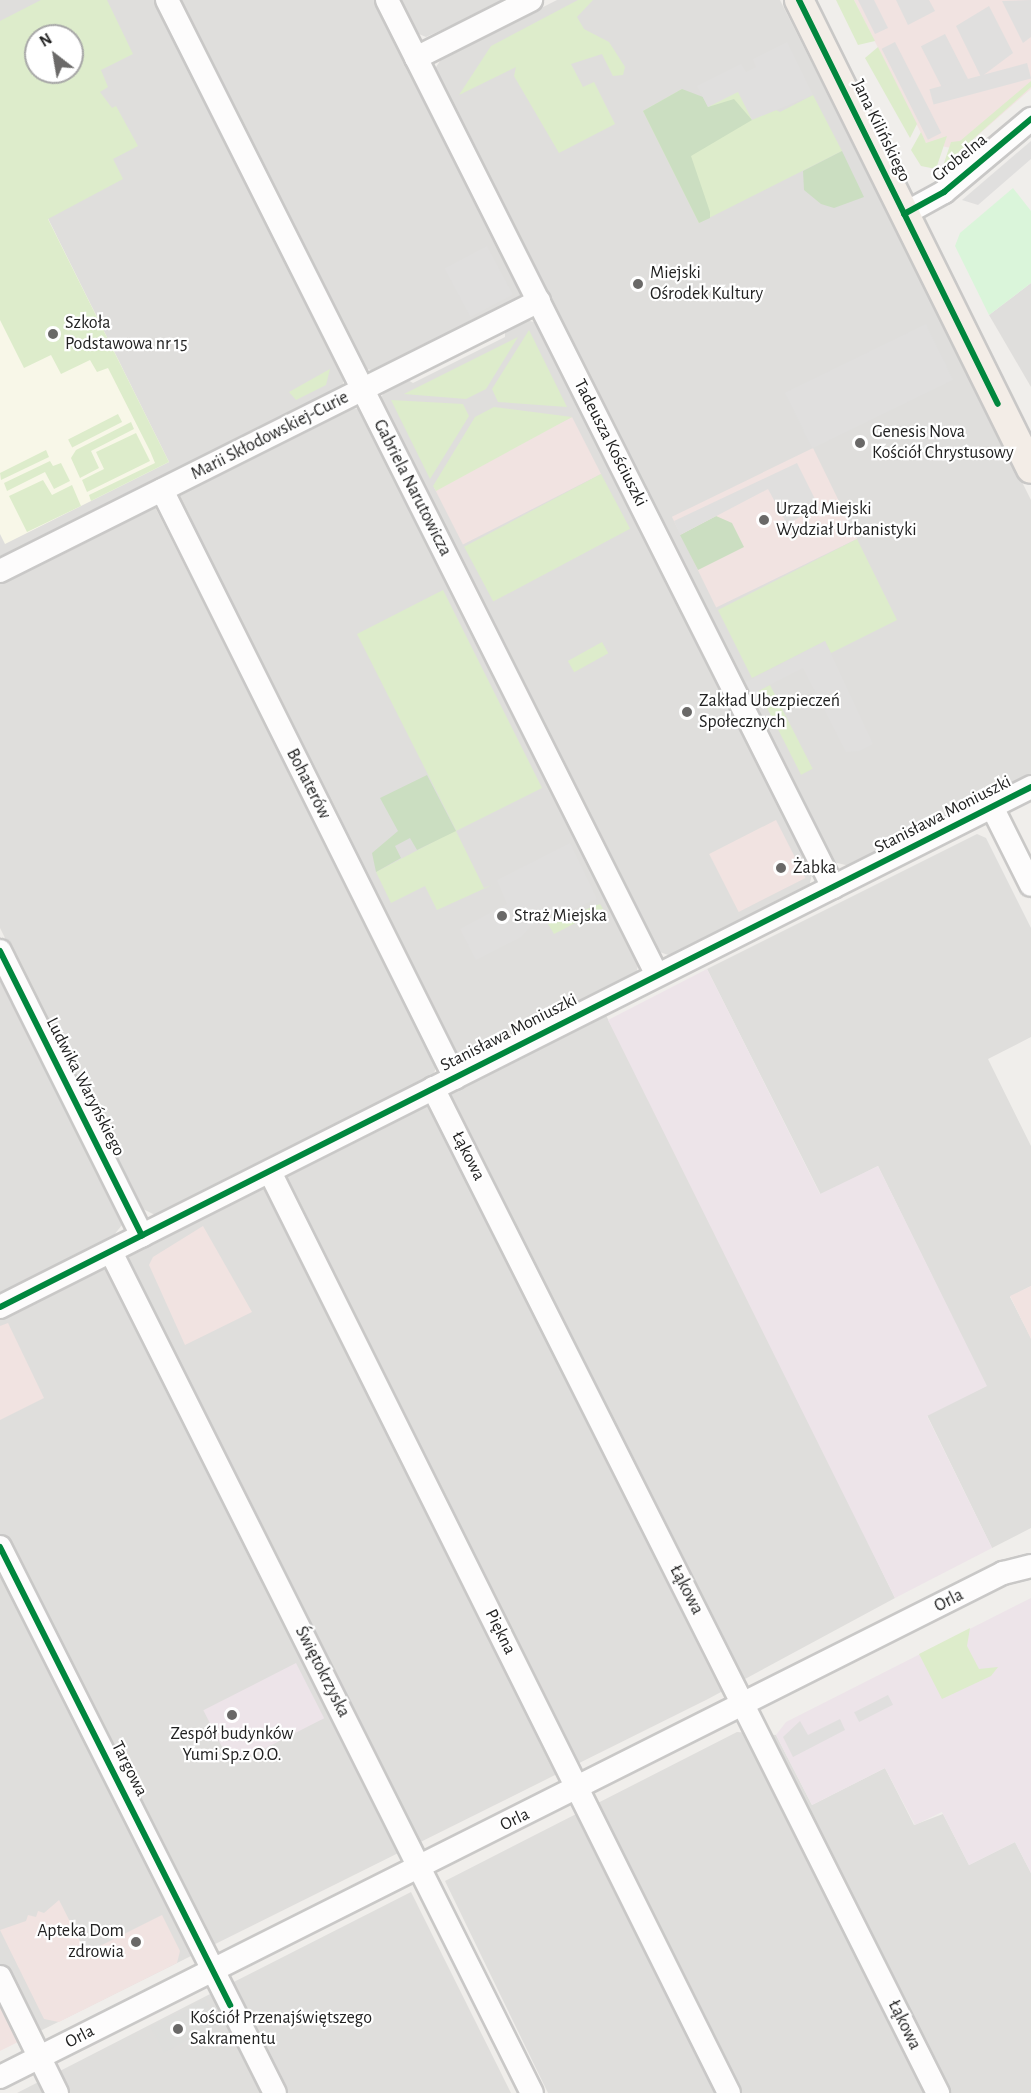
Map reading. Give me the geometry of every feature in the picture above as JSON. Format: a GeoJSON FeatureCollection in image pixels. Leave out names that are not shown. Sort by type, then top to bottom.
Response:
{"type":"FeatureCollection","features":[{"type":"Feature","properties":{"kind":"main road","name":"Jana Kilińskiego"},"geometry":{"type":"LineString","coordinates":[[799,0],[1031,469]]}},
{"type":"Feature","properties":{"kind":"street","name":"Gabriela Narutowicza"},"geometry":{"type":"LineString","coordinates":[[168,0],[657,975]]}},
{"type":"Feature","properties":{"kind":"street","name":"Tadeusza Kościuszki"},"geometry":{"type":"LineString","coordinates":[[387,0],[833,887]]}},
{"type":"Feature","properties":{"kind":"street"},"geometry":{"type":"LineString","coordinates":[[416,58],[531,0]]}},
{"type":"Feature","properties":{"kind":"street","name":"Grobelna"},"geometry":{"type":"LineString","coordinates":[[904,214],[944,192],[1031,119]]}},
{"type":"Feature","properties":{"kind":"street","name":"Marii Skłodowskiej-Curie"},"geometry":{"type":"LineString","coordinates":[[0,571],[539,301]]}},
{"type":"Feature","properties":{"kind":"street","name":"Bohaterów"},"geometry":{"type":"LineString","coordinates":[[162,490],[454,1077]]}},
{"type":"Feature","properties":{"kind":"street","name":"Stanisława Moniuszki"},"geometry":{"type":"LineString","coordinates":[[0,1306],[1031,788]]}},
{"type":"Feature","properties":{"kind":"street"},"geometry":{"type":"LineString","coordinates":[[992,807],[1031,885]]}},
{"type":"Feature","properties":{"kind":"street","name":"Ludwika Waryńskiego"},"geometry":{"type":"LineString","coordinates":[[0,951],[142,1236]]}},
{"type":"Feature","properties":{"kind":"street","name":"Łąkowa"},"geometry":{"type":"LineString","coordinates":[[433,1088],[938,2093]]}},
{"type":"Feature","properties":{"kind":"street","name":"Piękna"},"geometry":{"type":"LineString","coordinates":[[270,1172],[729,2093]]}},
{"type":"Feature","properties":{"kind":"street","name":"Świętokrzyska"},"geometry":{"type":"LineString","coordinates":[[111,1252],[532,2093]]}},
{"type":"Feature","properties":{"kind":"street","name":"Targowa"},"geometry":{"type":"LineString","coordinates":[[0,1547],[275,2093]]}},
{"type":"Feature","properties":{"kind":"street","name":"Orla"},"geometry":{"type":"LineString","coordinates":[[0,2077],[420,1866],[578,1790],[1003,1574],[1031,1566]]}},
{"type":"Feature","properties":{"kind":"street"},"geometry":{"type":"LineString","coordinates":[[0,1977],[57,2093]]}},
{"type":"Feature","properties":{"kind":"shaded area"},"geometry":{"type":"Polygon","coordinates":[[[0,0],[157,0],[345,376],[342,387],[0,559],[0,0]]]}},
{"type":"Feature","properties":{"kind":"shaded area"},"geometry":{"type":"Polygon","coordinates":[[[179,0],[376,0],[521,292],[519,299],[375,371],[367,369],[179,0]]]}},
{"type":"Feature","properties":{"kind":"shaded area"},"geometry":{"type":"Polygon","coordinates":[[[398,0],[508,0],[426,37],[414,32],[398,0]]]}},
{"type":"Feature","properties":{"kind":"shaded area"},"geometry":{"type":"Polygon","coordinates":[[[557,0],[780,0],[1031,500],[1031,775],[850,866],[833,862],[434,70],[442,58],[557,0]]]}},
{"type":"Feature","properties":{"kind":"shaded area"},"geometry":{"type":"Polygon","coordinates":[[[854,0],[1031,0],[1031,89],[961,150],[926,143],[854,0]]]}},
{"type":"Feature","properties":{"kind":"shaded area"},"geometry":{"type":"Polygon","coordinates":[[[858,0],[874,0],[888,28],[875,34],[858,0]]]}},
{"type":"Feature","properties":{"kind":"shaded area"},"geometry":{"type":"Polygon","coordinates":[[[896,0],[929,0],[935,11],[908,25],[896,0]]]}},
{"type":"Feature","properties":{"kind":"shaded area"},"geometry":{"type":"Polygon","coordinates":[[[1031,0],[1031,37],[1023,43],[1002,1],[1031,0]]]}},
{"type":"Feature","properties":{"kind":"shaded area"},"geometry":{"type":"Polygon","coordinates":[[[989,6],[1013,53],[981,77],[956,26],[989,6]]]}},
{"type":"Feature","properties":{"kind":"shaded area"},"geometry":{"type":"Polygon","coordinates":[[[945,34],[971,85],[947,97],[921,46],[945,34]]]}},
{"type":"Feature","properties":{"kind":"shaded area"},"geometry":{"type":"Polygon","coordinates":[[[787,42],[813,95],[752,120],[738,92],[708,107],[697,86],[741,64],[746,72],[756,67],[753,59],[787,42]]]}},
{"type":"Feature","properties":{"kind":"shaded area"},"geometry":{"type":"Polygon","coordinates":[[[895,42],[941,133],[928,140],[882,49],[895,42]]]}},
{"type":"Feature","properties":{"kind":"shaded area"},"geometry":{"type":"Polygon","coordinates":[[[1027,63],[1031,78],[934,105],[929,89],[1027,63]]]}},
{"type":"Feature","properties":{"kind":"shaded area","name":"Szkoła Podstawowa nr 15"},"geometry":{"type":"Polygon","coordinates":[[[0,122],[169,462],[5,544],[0,534],[0,122]]]}},
{"type":"Feature","properties":{"kind":"shaded area"},"geometry":{"type":"Polygon","coordinates":[[[1031,141],[1031,159],[978,205],[962,200],[1031,141]]]}},
{"type":"Feature","properties":{"kind":"shaded area"},"geometry":{"type":"Polygon","coordinates":[[[487,246],[513,295],[470,317],[445,269],[487,246]]]}},
{"type":"Feature","properties":{"kind":"shaded area"},"geometry":{"type":"Polygon","coordinates":[[[1031,283],[1031,387],[989,315],[1031,283]]]}},
{"type":"Feature","properties":{"kind":"shaded area"},"geometry":{"type":"Polygon","coordinates":[[[526,320],[538,323],[813,870],[809,887],[671,956],[657,951],[380,400],[385,390],[406,379],[413,383],[505,337],[505,330],[526,320]]]}},
{"type":"Feature","properties":{"kind":"shaded area"},"geometry":{"type":"Polygon","coordinates":[[[926,324],[953,380],[812,449],[785,393],[926,324]]]}},
{"type":"Feature","properties":{"kind":"shaded area"},"geometry":{"type":"Polygon","coordinates":[[[349,408],[361,409],[639,962],[636,974],[469,1058],[457,1057],[177,497],[349,408]]]}},
{"type":"Feature","properties":{"kind":"shaded area"},"geometry":{"type":"Polygon","coordinates":[[[572,417],[601,474],[463,544],[434,487],[572,417]]]}},
{"type":"Feature","properties":{"kind":"shaded area"},"geometry":{"type":"Polygon","coordinates":[[[813,448],[857,539],[716,608],[672,517],[813,448]]]}},
{"type":"Feature","properties":{"kind":"shaded area"},"geometry":{"type":"Polygon","coordinates":[[[797,463],[819,507],[787,524],[768,489],[680,535],[674,521],[797,463]]]}},
{"type":"Feature","properties":{"kind":"shaded area"},"geometry":{"type":"Polygon","coordinates":[[[155,507],[436,1067],[433,1077],[155,1215],[139,1207],[0,928],[0,582],[155,507]]]}},
{"type":"Feature","properties":{"kind":"shaded area"},"geometry":{"type":"Polygon","coordinates":[[[825,641],[873,744],[859,751],[846,752],[803,668],[748,696],[742,684],[825,641]]]}},
{"type":"Feature","properties":{"kind":"shaded area"},"geometry":{"type":"Polygon","coordinates":[[[776,820],[806,878],[739,912],[709,854],[776,820]]]}},
{"type":"Feature","properties":{"kind":"shaded area"},"geometry":{"type":"Polygon","coordinates":[[[977,834],[986,838],[1031,928],[1031,1037],[988,1059],[1031,1146],[1031,1286],[1010,1297],[1031,1338],[1031,1528],[992,1548],[927,1415],[986,1386],[878,1166],[821,1195],[707,969],[977,834]]]}},
{"type":"Feature","properties":{"kind":"shaded area"},"geometry":{"type":"Polygon","coordinates":[[[570,843],[597,899],[531,926],[521,937],[476,960],[460,929],[507,904],[497,880],[570,843]]]}},
{"type":"Feature","properties":{"kind":"shaded area"},"geometry":{"type":"Polygon","coordinates":[[[707,969],[820,1194],[878,1166],[987,1386],[927,1416],[992,1548],[895,1598],[608,1020],[707,969]]]}},
{"type":"Feature","properties":{"kind":"shaded area"},"geometry":{"type":"Polygon","coordinates":[[[0,977],[122,1225],[110,1240],[0,1295],[0,977]]]}},
{"type":"Feature","properties":{"kind":"shaded area"},"geometry":{"type":"Polygon","coordinates":[[[600,1004],[688,1171],[895,1598],[708,1699],[30,2036],[0,1977],[0,1307],[600,1004]]]}},
{"type":"Feature","properties":{"kind":"shaded area"},"geometry":{"type":"Polygon","coordinates":[[[203,1226],[252,1312],[185,1345],[149,1265],[153,1257],[203,1226]]]}},
{"type":"Feature","properties":{"kind":"shaded area"},"geometry":{"type":"Polygon","coordinates":[[[1031,1286],[1031,1339],[1010,1296],[1031,1286]]]}},
{"type":"Feature","properties":{"kind":"shaded area"},"geometry":{"type":"Polygon","coordinates":[[[8,1323],[44,1398],[0,1420],[0,1326],[8,1323]]]}},
{"type":"Feature","properties":{"kind":"shaded area"},"geometry":{"type":"Polygon","coordinates":[[[1031,1598],[1031,1873],[1015,1842],[969,1865],[942,1812],[915,1825],[885,1768],[812,1805],[776,1735],[786,1722],[1031,1598]]]}},
{"type":"Feature","properties":{"kind":"shaded area","name":"Zespół budynków Yumi Sp.z O.O."},"geometry":{"type":"Polygon","coordinates":[[[296,1663],[324,1718],[231,1765],[203,1710],[296,1663]]]}},
{"type":"Feature","properties":{"kind":"shaded area"},"geometry":{"type":"Polygon","coordinates":[[[888,1695],[893,1705],[859,1722],[854,1712],[888,1695]]]}},
{"type":"Feature","properties":{"kind":"shaded area"},"geometry":{"type":"Polygon","coordinates":[[[840,1719],[845,1730],[793,1757],[783,1737],[800,1721],[808,1735],[840,1719]]]}},
{"type":"Feature","properties":{"kind":"shaded area"},"geometry":{"type":"Polygon","coordinates":[[[737,1732],[776,1735],[812,1805],[885,1768],[914,1825],[943,1814],[969,1865],[1015,1842],[1031,1873],[1031,2093],[548,2093],[445,1881],[737,1732]]]}},
{"type":"Feature","properties":{"kind":"shaded area"},"geometry":{"type":"Polygon","coordinates":[[[411,1892],[511,2093],[17,2093],[212,1993],[411,1892]]]}},
{"type":"Feature","properties":{"kind":"shaded area"},"geometry":{"type":"Polygon","coordinates":[[[59,1900],[86,1953],[162,1915],[180,1951],[177,1963],[59,2022],[44,2019],[0,1930],[26,1921],[28,1915],[36,1917],[38,1911],[44,1913],[59,1900]]]}},
{"type":"Feature","properties":{"kind":"shaded area"},"geometry":{"type":"Polygon","coordinates":[[[0,1977],[30,2036],[0,2051],[0,1977]]]}},
{"type":"Feature","properties":{"kind":"shaded area","name":"Kościół Przenajświętszego Sakramentu"},"geometry":{"type":"Polygon","coordinates":[[[205,1999],[218,2025],[164,2053],[151,2027],[205,1999]]]}},
{"type":"Feature","properties":{"kind":"green space"},"geometry":{"type":"Polygon","coordinates":[[[41,0],[107,0],[133,54],[101,70],[108,87],[100,92],[112,108],[116,106],[138,146],[113,159],[123,179],[48,219],[169,462],[91,501],[89,495],[155,463],[150,451],[108,368],[97,372],[90,360],[61,374],[51,355],[24,368],[0,320],[0,21],[41,0]]]}},
{"type":"Feature","properties":{"kind":"green space"},"geometry":{"type":"Polygon","coordinates":[[[578,0],[593,0],[577,17],[584,29],[609,42],[625,67],[623,75],[613,76],[602,54],[571,64],[583,87],[594,82],[615,124],[559,153],[514,76],[516,67],[459,95],[491,46],[578,0]]]}},
{"type":"Feature","properties":{"kind":"green space"},"geometry":{"type":"Polygon","coordinates":[[[836,0],[854,0],[875,41],[858,45],[836,0]]]}},
{"type":"Feature","properties":{"kind":"green space"},"geometry":{"type":"Polygon","coordinates":[[[878,47],[917,124],[910,138],[865,58],[878,47]]]}},
{"type":"Feature","properties":{"kind":"green space"},"geometry":{"type":"Polygon","coordinates":[[[1031,81],[1031,87],[943,166],[951,142],[960,141],[1031,81]]]}},
{"type":"Feature","properties":{"kind":"green space"},"geometry":{"type":"Polygon","coordinates":[[[682,89],[693,114],[738,91],[780,112],[813,95],[842,151],[699,223],[643,111],[682,89]]]}},
{"type":"Feature","properties":{"kind":"green space"},"geometry":{"type":"Polygon","coordinates":[[[682,89],[703,97],[708,107],[734,99],[752,120],[691,156],[710,212],[710,218],[699,223],[643,111],[682,89]]]}},
{"type":"Feature","properties":{"kind":"green space"},"geometry":{"type":"Polygon","coordinates":[[[921,132],[926,143],[947,136],[936,169],[921,166],[911,150],[921,132]]]}},
{"type":"Feature","properties":{"kind":"green space"},"geometry":{"type":"Polygon","coordinates":[[[842,151],[864,197],[834,208],[821,204],[804,190],[803,171],[842,151]]]}},
{"type":"Feature","properties":{"kind":"green space"},"geometry":{"type":"Polygon","coordinates":[[[1013,188],[1031,211],[1031,283],[989,315],[955,246],[960,233],[1013,188]]]}},
{"type":"Feature","properties":{"kind":"green space"},"geometry":{"type":"Polygon","coordinates":[[[529,330],[567,407],[498,402],[492,389],[529,330]]]}},
{"type":"Feature","properties":{"kind":"green space"},"geometry":{"type":"Polygon","coordinates":[[[518,337],[486,389],[466,399],[404,394],[518,337]]]}},
{"type":"Feature","properties":{"kind":"green space"},"geometry":{"type":"Polygon","coordinates":[[[330,369],[326,385],[296,400],[289,392],[330,369]]]}},
{"type":"Feature","properties":{"kind":"green space"},"geometry":{"type":"Polygon","coordinates":[[[391,400],[463,404],[469,416],[430,479],[391,400]]]}},
{"type":"Feature","properties":{"kind":"green space"},"geometry":{"type":"Polygon","coordinates":[[[494,407],[572,417],[436,491],[433,486],[475,417],[494,407]]]}},
{"type":"Feature","properties":{"kind":"green space"},"geometry":{"type":"Polygon","coordinates":[[[118,414],[122,422],[72,447],[68,439],[118,414]]]}},
{"type":"Feature","properties":{"kind":"green space"},"geometry":{"type":"Polygon","coordinates":[[[131,422],[134,429],[91,451],[99,468],[80,478],[71,458],[76,450],[131,422]]]}},
{"type":"Feature","properties":{"kind":"green space"},"geometry":{"type":"Polygon","coordinates":[[[136,433],[150,461],[87,492],[82,480],[104,469],[96,452],[136,433]]]}},
{"type":"Feature","properties":{"kind":"green space"},"geometry":{"type":"Polygon","coordinates":[[[46,450],[49,457],[1,480],[0,473],[46,450]]]}},
{"type":"Feature","properties":{"kind":"green space"},"geometry":{"type":"Polygon","coordinates":[[[50,461],[53,466],[61,463],[70,481],[54,489],[45,472],[7,491],[4,483],[50,461]]]}},
{"type":"Feature","properties":{"kind":"green space"},"geometry":{"type":"Polygon","coordinates":[[[601,474],[630,529],[493,602],[464,547],[601,474]]]}},
{"type":"Feature","properties":{"kind":"green space"},"geometry":{"type":"Polygon","coordinates":[[[43,480],[52,495],[72,485],[81,506],[27,532],[9,496],[43,480]]]}},
{"type":"Feature","properties":{"kind":"green space"},"geometry":{"type":"Polygon","coordinates":[[[716,516],[732,523],[744,547],[698,570],[680,535],[716,516]]]}},
{"type":"Feature","properties":{"kind":"green space"},"geometry":{"type":"Polygon","coordinates":[[[857,539],[897,620],[831,653],[825,641],[752,678],[718,610],[857,539]]]}},
{"type":"Feature","properties":{"kind":"green space"},"geometry":{"type":"Polygon","coordinates":[[[443,590],[542,788],[456,831],[484,888],[492,885],[437,910],[425,886],[391,903],[376,872],[456,830],[357,634],[443,590]]]}},
{"type":"Feature","properties":{"kind":"green space"},"geometry":{"type":"Polygon","coordinates":[[[602,642],[608,653],[574,672],[568,661],[602,642]]]}},
{"type":"Feature","properties":{"kind":"green space"},"geometry":{"type":"Polygon","coordinates":[[[770,685],[813,769],[801,775],[758,691],[770,685]]]}},
{"type":"Feature","properties":{"kind":"green space"},"geometry":{"type":"Polygon","coordinates":[[[427,775],[456,831],[417,850],[410,838],[395,846],[401,858],[376,872],[372,853],[398,831],[380,798],[427,775]]]}},
{"type":"Feature","properties":{"kind":"green space"},"geometry":{"type":"Polygon","coordinates":[[[600,904],[603,909],[554,934],[548,924],[600,904]]]}},
{"type":"Feature","properties":{"kind":"green space"},"geometry":{"type":"Polygon","coordinates":[[[970,1628],[967,1646],[979,1669],[998,1667],[991,1676],[942,1699],[919,1654],[970,1628]]]}},
{"type":"Feature","properties":{"kind":"cycle path"},"geometry":{"type":"LineString","coordinates":[[799,0],[998,404]]}},
{"type":"Feature","properties":{"kind":"cycle path"},"geometry":{"type":"LineString","coordinates":[[904,214],[944,192],[1031,119]]}},
{"type":"Feature","properties":{"kind":"cycle path"},"geometry":{"type":"LineString","coordinates":[[0,1307],[1031,787]]}},
{"type":"Feature","properties":{"kind":"cycle path"},"geometry":{"type":"LineString","coordinates":[[0,951],[142,1236]]}},
{"type":"Feature","properties":{"kind":"cycle path"},"geometry":{"type":"LineString","coordinates":[[0,1547],[230,2005]]}},
{"type":"Feature","properties":{"kind":"place","name":"Miejski Ośrodek Kultury"},"geometry":{"type":"Point","coordinates":[638,284]}},
{"type":"Feature","properties":{"kind":"place","name":"Szkoła Podstawowa nr 15"},"geometry":{"type":"Point","coordinates":[53,334]}},
{"type":"Feature","properties":{"kind":"place","name":"Genesis Nova Kościół Chrystusowy"},"geometry":{"type":"Point","coordinates":[860,443]}},
{"type":"Feature","properties":{"kind":"place","name":"Urząd Miejski Wydział Urbanistyki"},"geometry":{"type":"Point","coordinates":[764,520]}},
{"type":"Feature","properties":{"kind":"place","name":"Zakład Ubezpieczeń Społecznych"},"geometry":{"type":"Point","coordinates":[687,712]}},
{"type":"Feature","properties":{"kind":"place","name":"Żabka"},"geometry":{"type":"Point","coordinates":[781,868]}},
{"type":"Feature","properties":{"kind":"place","name":"Straż Miejska"},"geometry":{"type":"Point","coordinates":[502,916]}},
{"type":"Feature","properties":{"kind":"place","name":"Zespół budynków Yumi Sp.z O.O."},"geometry":{"type":"Point","coordinates":[232,1715]}},
{"type":"Feature","properties":{"kind":"place","name":"Apteka Dom zdrowia"},"geometry":{"type":"Point","coordinates":[136,1942]}},
{"type":"Feature","properties":{"kind":"place","name":"Kościół Przenajświętszego Sakramentu"},"geometry":{"type":"Point","coordinates":[178,2029]}}]}
